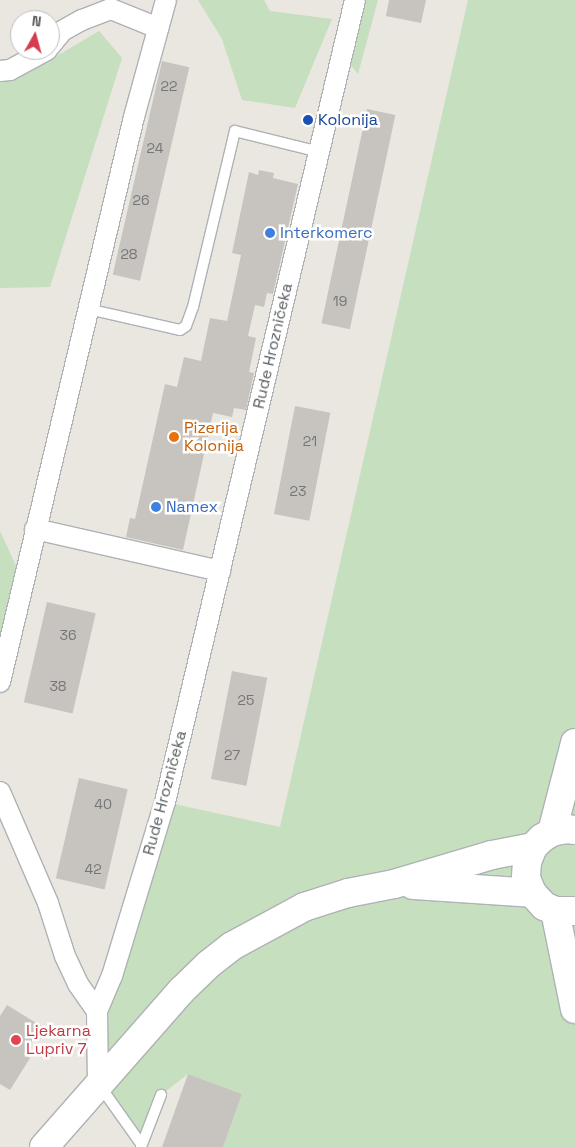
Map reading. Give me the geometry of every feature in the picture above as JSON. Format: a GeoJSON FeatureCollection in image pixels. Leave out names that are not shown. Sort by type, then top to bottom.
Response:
{"type":"FeatureCollection","features":[{"type":"Feature","properties":{"kind":"street"},"geometry":{"type":"LineString","coordinates":[[0,682],[134,117],[166,0]]}},
{"type":"Feature","properties":{"kind":"street","name":"Rude Hrozničeka"},"geometry":{"type":"LineString","coordinates":[[98,1083],[98,1011],[112,976],[165,802],[355,0]]}},
{"type":"Feature","properties":{"kind":"street"},"geometry":{"type":"LineString","coordinates":[[60,34],[82,20],[111,9],[158,28]]}},
{"type":"Feature","properties":{"kind":"street"},"geometry":{"type":"LineString","coordinates":[[0,71],[10,70],[28,60]]}},
{"type":"Feature","properties":{"kind":"street"},"geometry":{"type":"LineString","coordinates":[[35,529],[220,571]]}},
{"type":"Feature","properties":{"kind":"street"},"geometry":{"type":"LineString","coordinates":[[575,743],[553,837],[527,862],[526,878],[532,893],[540,902],[565,911],[575,1009]]}},
{"type":"Feature","properties":{"kind":"street"},"geometry":{"type":"LineString","coordinates":[[0,792],[48,903],[65,956],[78,984],[98,1011]]}},
{"type":"Feature","properties":{"kind":"street"},"geometry":{"type":"LineString","coordinates":[[44,1147],[98,1083],[181,991],[209,964],[232,946],[304,907],[348,893],[394,884],[553,837]]}},
{"type":"Feature","properties":{"kind":"street"},"geometry":{"type":"LineString","coordinates":[[394,884],[532,893]]}},
{"type":"Feature","properties":{"kind":"lane"},"geometry":{"type":"LineString","coordinates":[[88,309],[180,330],[186,326],[193,307],[235,131],[320,152]]}},
{"type":"Feature","properties":{"kind":"lane"},"geometry":{"type":"LineString","coordinates":[[98,1083],[141,1146]]}},
{"type":"Feature","properties":{"kind":"lane"},"geometry":{"type":"LineString","coordinates":[[141,1146],[161,1095]]}},
{"type":"Feature","properties":{"kind":"green space"},"geometry":{"type":"Polygon","coordinates":[[[198,0],[264,0],[270,11],[332,19],[295,108],[242,100],[222,39],[198,0]]]}},
{"type":"Feature","properties":{"kind":"green space"},"geometry":{"type":"Polygon","coordinates":[[[364,0],[378,0],[358,74],[349,63],[364,0]]]}},
{"type":"Feature","properties":{"kind":"green space"},"geometry":{"type":"Polygon","coordinates":[[[468,0],[575,0],[575,1147],[223,1147],[242,1094],[188,1074],[161,1095],[141,1144],[98,1083],[97,1011],[165,802],[280,827],[468,0]]]}},
{"type":"Feature","properties":{"kind":"green space"},"geometry":{"type":"Polygon","coordinates":[[[99,31],[122,58],[50,287],[0,288],[0,80],[48,60],[60,60],[60,54],[99,31]]]}},
{"type":"Feature","properties":{"kind":"green space"},"geometry":{"type":"Polygon","coordinates":[[[0,531],[17,568],[0,637],[0,531]]]}},
{"type":"Feature","properties":{"kind":"building"},"geometry":{"type":"Polygon","coordinates":[[[389,0],[426,0],[421,23],[386,16],[389,0]]]}},
{"type":"Feature","properties":{"kind":"building"},"geometry":{"type":"Polygon","coordinates":[[[162,61],[189,67],[140,281],[113,274],[162,61]]]}},
{"type":"Feature","properties":{"kind":"building"},"geometry":{"type":"Polygon","coordinates":[[[367,109],[395,115],[350,329],[321,323],[367,109]]]}},
{"type":"Feature","properties":{"kind":"building"},"geometry":{"type":"Polygon","coordinates":[[[259,170],[274,173],[273,178],[298,184],[273,294],[267,293],[264,307],[255,305],[248,336],[256,338],[249,372],[254,373],[246,410],[234,408],[232,417],[213,413],[183,550],[126,537],[130,518],[135,519],[165,384],[177,387],[184,357],[201,361],[210,318],[227,321],[241,255],[232,253],[249,172],[258,175],[259,170]]]}},
{"type":"Feature","properties":{"kind":"building"},"geometry":{"type":"Polygon","coordinates":[[[295,406],[330,413],[309,521],[274,514],[295,406]]]}},
{"type":"Feature","properties":{"kind":"building"},"geometry":{"type":"Polygon","coordinates":[[[47,602],[96,613],[73,714],[24,702],[47,602]]]}},
{"type":"Feature","properties":{"kind":"building"},"geometry":{"type":"Polygon","coordinates":[[[232,671],[267,678],[246,786],[211,779],[232,671]]]}},
{"type":"Feature","properties":{"kind":"building"},"geometry":{"type":"Polygon","coordinates":[[[79,778],[128,789],[105,890],[56,878],[79,778]]]}},
{"type":"Feature","properties":{"kind":"building","name":"Ljekarna Lupriv 7"},"geometry":{"type":"Polygon","coordinates":[[[7,1005],[41,1026],[24,1054],[30,1058],[10,1090],[0,1084],[0,1016],[7,1005]]]}},
{"type":"Feature","properties":{"kind":"building"},"geometry":{"type":"Polygon","coordinates":[[[188,1074],[242,1094],[223,1147],[162,1147],[188,1074]]]}},
{"type":"Feature","properties":{"kind":"place","name":"Kolonija"},"geometry":{"type":"Point","coordinates":[308,120]}},
{"type":"Feature","properties":{"kind":"place","name":"Interkomerc"},"geometry":{"type":"Point","coordinates":[270,233]}},
{"type":"Feature","properties":{"kind":"place","name":"Pizerija Kolonija"},"geometry":{"type":"Point","coordinates":[174,437]}},
{"type":"Feature","properties":{"kind":"place","name":"Namex"},"geometry":{"type":"Point","coordinates":[156,507]}},
{"type":"Feature","properties":{"kind":"place","name":"Ljekarna Lupriv 7"},"geometry":{"type":"Point","coordinates":[16,1040]}}]}
